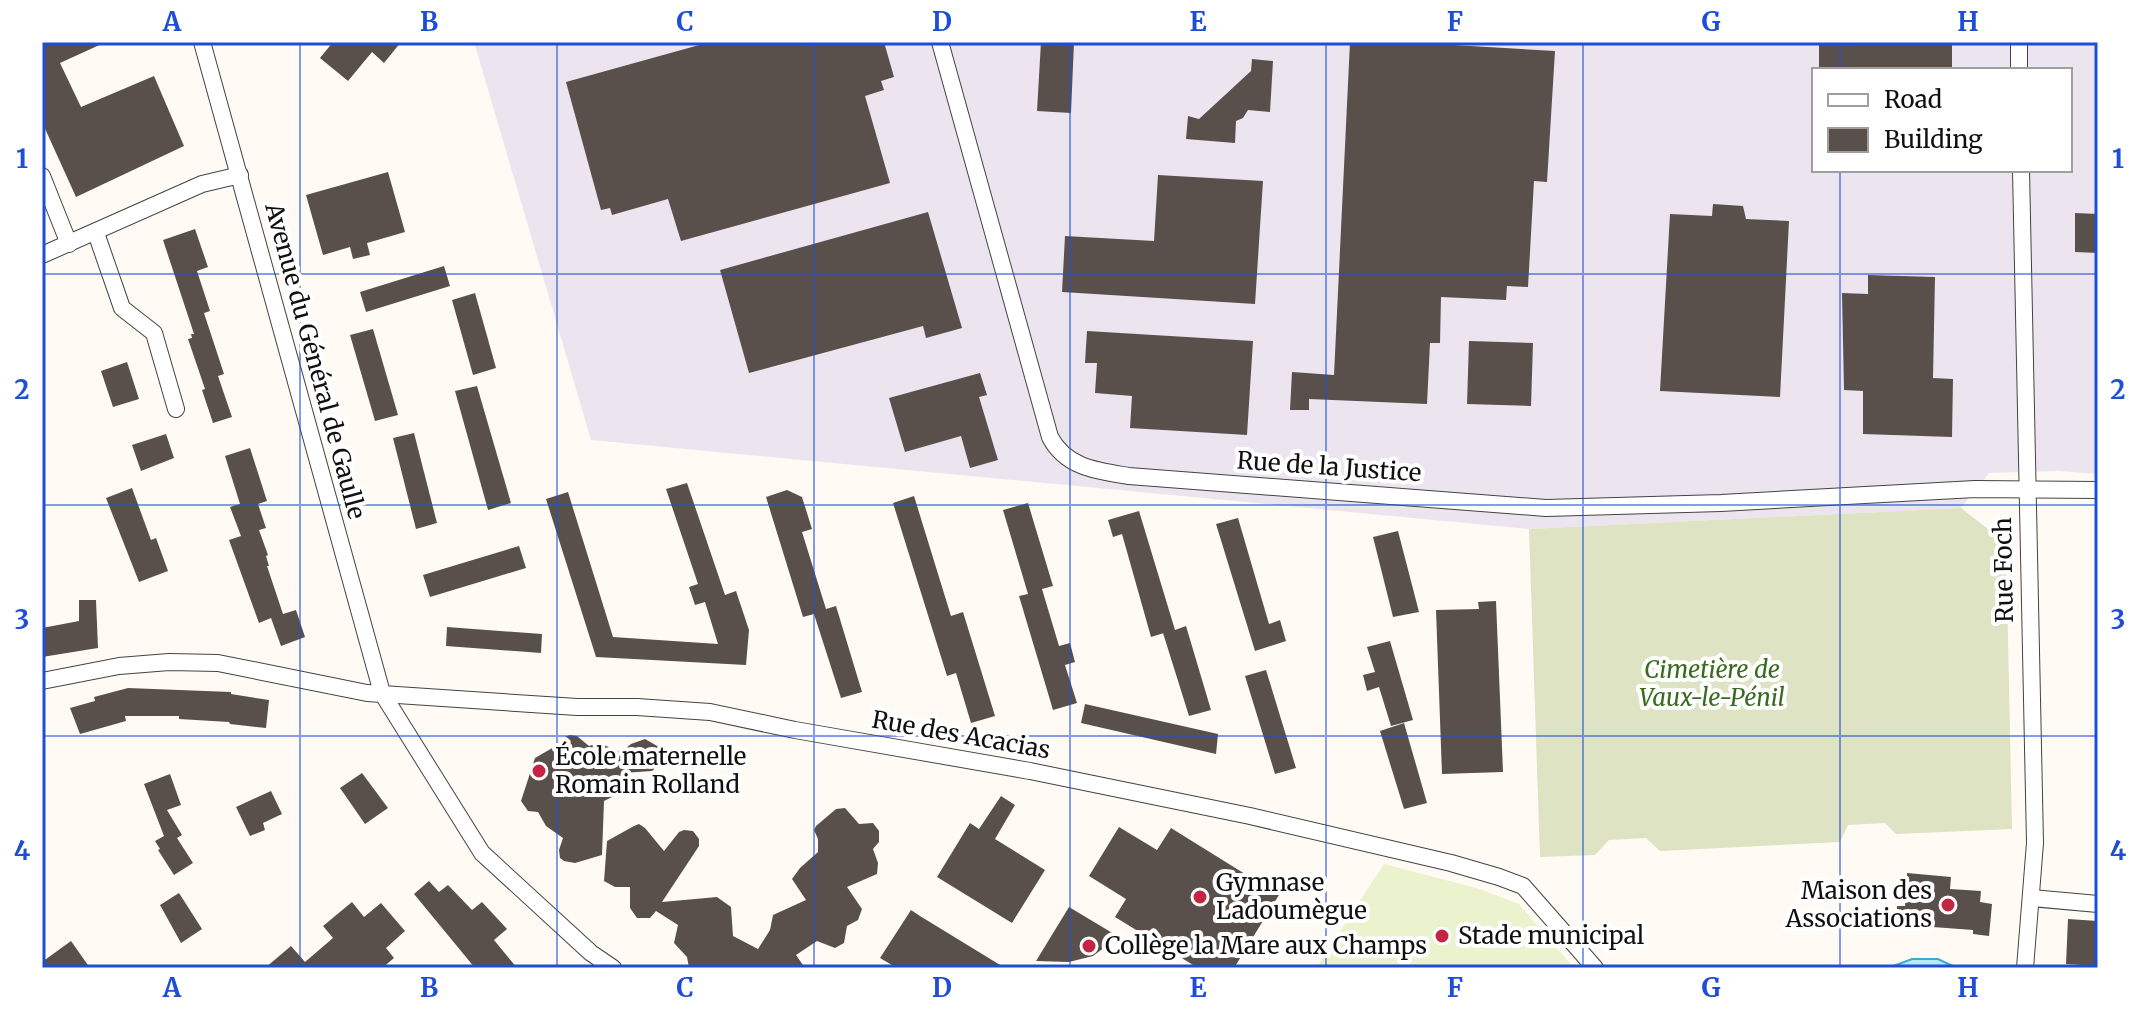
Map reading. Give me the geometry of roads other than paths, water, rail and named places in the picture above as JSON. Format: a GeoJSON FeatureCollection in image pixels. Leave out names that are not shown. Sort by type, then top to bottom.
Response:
{"type":"FeatureCollection","features":[{"type":"Feature","properties":{"kind":"street","name":"Avenue du Général de Gaulle"},"geometry":{"type":"LineString","coordinates":[[202,42],[382,693],[482,853],[591,953],[613,968]]}},
{"type":"Feature","properties":{"kind":"street","name":"Rue de la Justice"},"geometry":{"type":"LineString","coordinates":[[940,42],[1050,437],[1061,453],[1080,466],[1142,477],[1546,508],[2027,489],[2098,490]]}},
{"type":"Feature","properties":{"kind":"street"},"geometry":{"type":"LineString","coordinates":[[2019,42],[2019,68]]}},
{"type":"Feature","properties":{"kind":"street","name":"Rue Foch"},"geometry":{"type":"LineString","coordinates":[[2021,172],[2035,843],[2025,968]]}},
{"type":"Feature","properties":{"kind":"street"},"geometry":{"type":"LineString","coordinates":[[42,255],[202,184],[240,175]]}},
{"type":"Feature","properties":{"kind":"street"},"geometry":{"type":"LineString","coordinates":[[42,176],[69,244]]}},
{"type":"Feature","properties":{"kind":"street"},"geometry":{"type":"LineString","coordinates":[[96,233],[122,308],[154,333],[176,409]]}},
{"type":"Feature","properties":{"kind":"street","name":"Rue des Acacias"},"geometry":{"type":"LineString","coordinates":[[42,681],[119,666],[169,662],[218,663],[367,693],[710,712],[1030,771],[1250,816],[1451,863],[1523,886],[1595,968]]}},
{"type":"Feature","properties":{"kind":"street"},"geometry":{"type":"LineString","coordinates":[[2031,898],[2098,904]]}},
{"type":"Feature","properties":{"kind":"water"},"geometry":{"type":"Polygon","coordinates":[[[1912,959],[1938,959],[1957,968],[1888,968],[1912,959]]]}},
{"type":"Feature","properties":{"kind":"place","name":"École maternelle Romain Rolland"},"geometry":{"type":"Point","coordinates":[539,771]}},
{"type":"Feature","properties":{"kind":"place","name":"Gymnase Ladoumègue"},"geometry":{"type":"Point","coordinates":[1200,897]}},
{"type":"Feature","properties":{"kind":"place","name":"Maison des Associations"},"geometry":{"type":"Point","coordinates":[1948,905]}},
{"type":"Feature","properties":{"kind":"place","name":"Stade municipal"},"geometry":{"type":"Point","coordinates":[1442,936]}},
{"type":"Feature","properties":{"kind":"place","name":"Collège la Mare aux Champs"},"geometry":{"type":"Point","coordinates":[1089,946]}},
{"type":"Feature","properties":{"kind":"park label","name":"Cimetière de Vaux-le-Pénil"},"geometry":{"type":"Point","coordinates":[1712,684]}}]}
